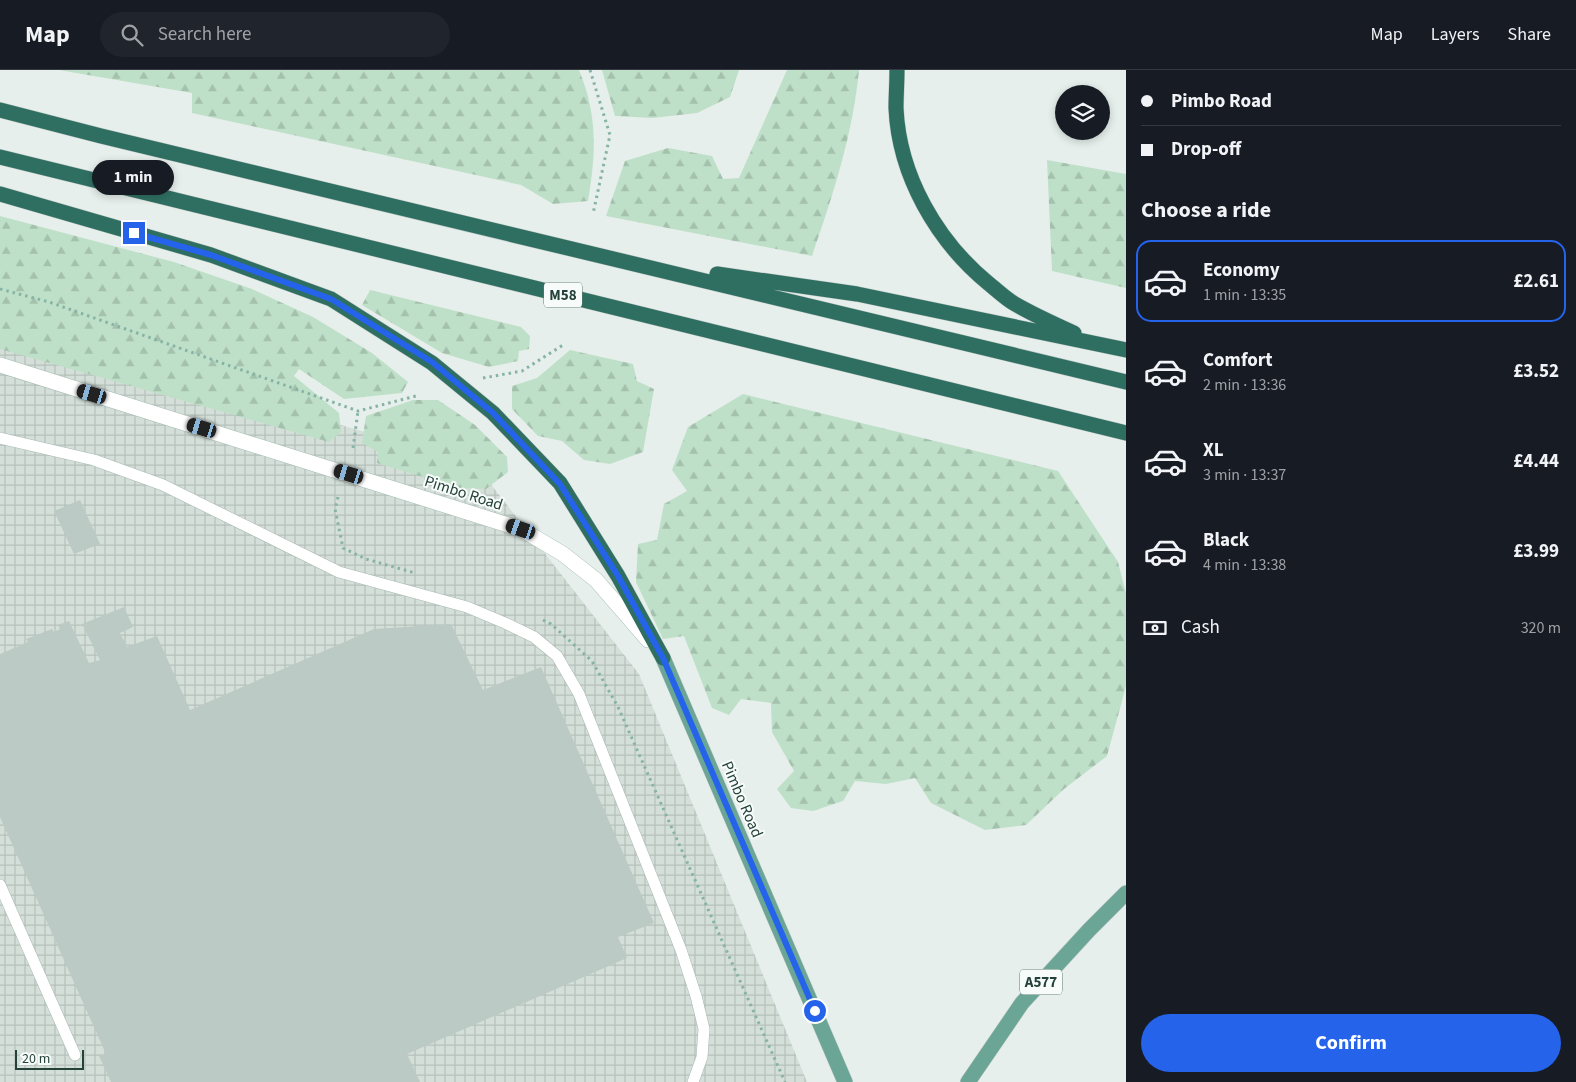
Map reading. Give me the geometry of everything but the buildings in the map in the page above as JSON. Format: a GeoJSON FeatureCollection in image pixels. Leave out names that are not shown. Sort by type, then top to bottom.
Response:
{"type":"FeatureCollection","features":[{"type":"Feature","properties":{"kind":"highway"},"geometry":{"type":"LineString","coordinates":[[897,70],[896,110],[903,147],[912,178],[926,208],[945,240],[975,272],[1014,304],[1092,342]]}},
{"type":"Feature","properties":{"kind":"highway"},"geometry":{"type":"LineString","coordinates":[[0,110],[101,136],[629,261],[1126,382]]}},
{"type":"Feature","properties":{"kind":"highway","name":"M58"},"geometry":{"type":"LineString","coordinates":[[0,158],[1126,433]]}},
{"type":"Feature","properties":{"kind":"highway"},"geometry":{"type":"LineString","coordinates":[[0,194],[211,255],[331,299],[432,362],[493,413],[560,484],[618,576],[663,658]]}},
{"type":"Feature","properties":{"kind":"highway"},"geometry":{"type":"LineString","coordinates":[[629,261],[857,294],[1126,350]]}},
{"type":"Feature","properties":{"kind":"main road","name":"Pimbo Road"},"geometry":{"type":"LineString","coordinates":[[663,658],[845,1082]]}},
{"type":"Feature","properties":{"kind":"main road","name":"A577"},"geometry":{"type":"LineString","coordinates":[[968,1082],[1022,1003],[1088,930],[1126,893]]}},
{"type":"Feature","properties":{"kind":"street","name":"Pimbo Road"},"geometry":{"type":"LineString","coordinates":[[0,365],[521,529],[563,554],[596,580],[663,658]]}},
{"type":"Feature","properties":{"kind":"lane"},"geometry":{"type":"LineString","coordinates":[[0,438],[94,460],[163,485],[339,572],[467,607],[534,637],[557,656],[579,694],[681,950],[696,996],[704,1029],[702,1057],[693,1082]]}},
{"type":"Feature","properties":{"kind":"lane"},"geometry":{"type":"LineString","coordinates":[[0,885],[75,1055]]}},
{"type":"Feature","properties":{"kind":"path"},"geometry":{"type":"LineString","coordinates":[[590,70],[610,135],[593,214]]}},
{"type":"Feature","properties":{"kind":"path"},"geometry":{"type":"LineString","coordinates":[[0,289],[49,302],[358,411],[416,396]]}},
{"type":"Feature","properties":{"kind":"path"},"geometry":{"type":"LineString","coordinates":[[484,378],[522,371],[563,345]]}},
{"type":"Feature","properties":{"kind":"path"},"geometry":{"type":"LineString","coordinates":[[353,448],[358,411]]}},
{"type":"Feature","properties":{"kind":"shaded area"},"geometry":{"type":"Polygon","coordinates":[[[0,326],[475,464],[639,674],[807,1082],[0,1082],[0,326]]]}},
{"type":"Feature","properties":{"kind":"green space"},"geometry":{"type":"Polygon","coordinates":[[[59,70],[579,70],[590,103],[594,135],[593,167],[588,201],[553,204],[521,185],[192,113],[192,93],[59,70]]]}},
{"type":"Feature","properties":{"kind":"green space"},"geometry":{"type":"Polygon","coordinates":[[[602,70],[739,70],[730,97],[697,113],[652,118],[615,116],[602,70]]]}},
{"type":"Feature","properties":{"kind":"green space"},"geometry":{"type":"Polygon","coordinates":[[[787,70],[859,70],[847,141],[835,187],[812,256],[606,216],[625,161],[668,148],[712,156],[723,179],[739,178],[787,70]]]}},
{"type":"Feature","properties":{"kind":"green space"},"geometry":{"type":"Polygon","coordinates":[[[1047,160],[1126,174],[1126,288],[1052,271],[1047,160]]]}},
{"type":"Feature","properties":{"kind":"green space"},"geometry":{"type":"Polygon","coordinates":[[[0,216],[174,262],[252,289],[313,317],[372,353],[408,382],[402,393],[344,399],[299,369],[294,376],[339,413],[341,432],[329,442],[0,349],[0,216]]]}},
{"type":"Feature","properties":{"kind":"green space"},"geometry":{"type":"Polygon","coordinates":[[[370,290],[521,327],[530,336],[529,349],[519,351],[518,361],[489,367],[442,353],[362,305],[370,290]]]}},
{"type":"Feature","properties":{"kind":"green space"},"geometry":{"type":"Polygon","coordinates":[[[570,350],[633,364],[637,381],[654,389],[643,452],[610,464],[584,460],[562,441],[538,436],[512,409],[512,386],[537,378],[570,350]]]}},
{"type":"Feature","properties":{"kind":"green space"},"geometry":{"type":"Polygon","coordinates":[[[743,394],[1058,471],[1118,562],[1126,593],[1126,686],[1107,756],[1064,789],[1026,825],[985,830],[931,803],[915,778],[886,784],[855,781],[843,801],[813,811],[791,808],[777,789],[794,771],[772,732],[771,703],[741,699],[729,715],[712,708],[684,636],[663,639],[636,582],[638,544],[657,540],[664,504],[687,491],[672,470],[688,427],[743,394]]]}},
{"type":"Feature","properties":{"kind":"green space"},"geometry":{"type":"Polygon","coordinates":[[[413,400],[438,400],[475,425],[507,457],[508,472],[486,489],[459,488],[377,463],[378,452],[362,443],[366,416],[413,400]]]}},
{"type":"Feature","properties":{"kind":"route"},"geometry":{"type":"LineString","coordinates":[[134,233],[211,255],[331,299],[432,362],[493,413],[560,484],[618,576],[663,658],[815,1011]]}}]}
